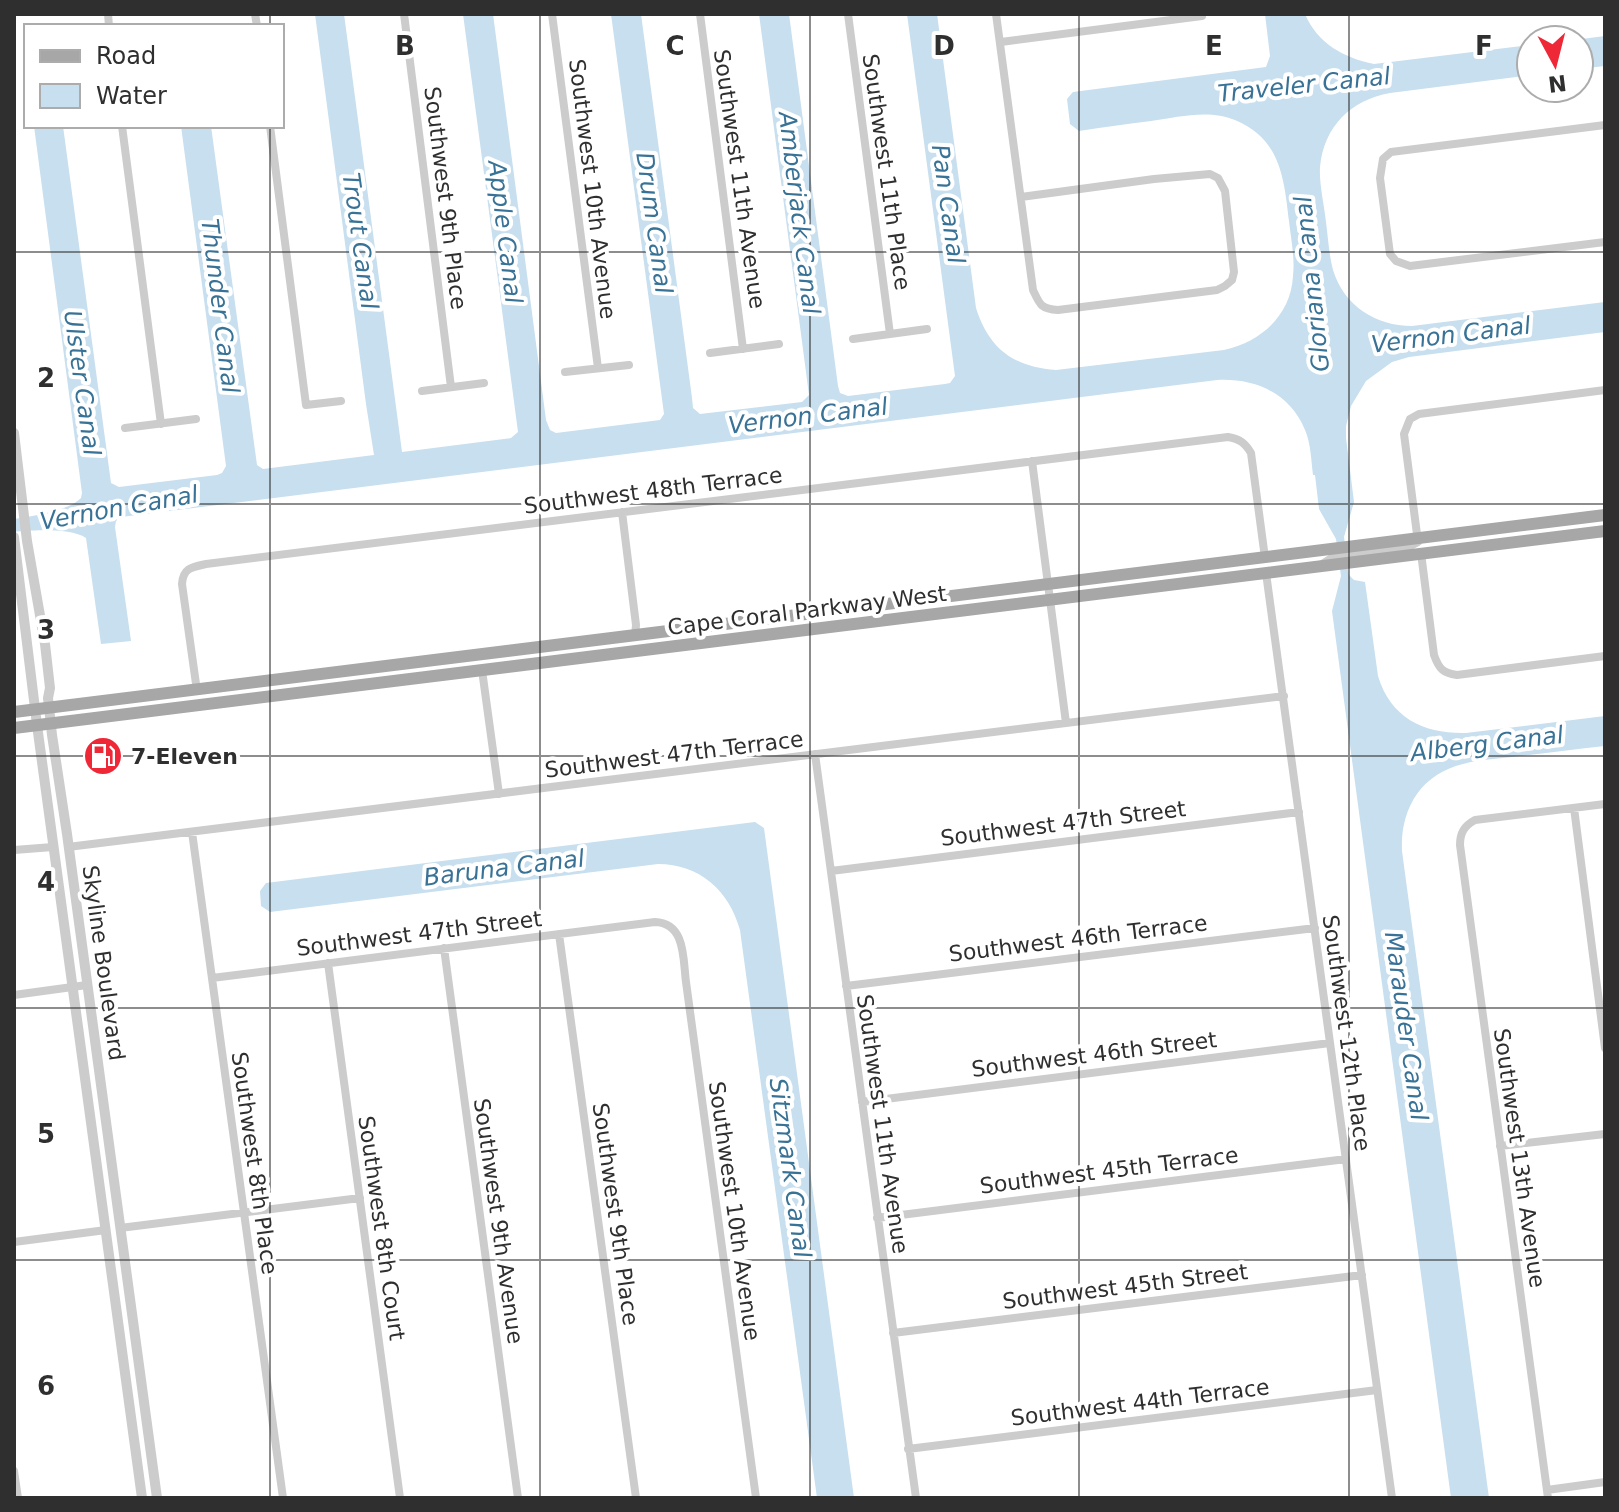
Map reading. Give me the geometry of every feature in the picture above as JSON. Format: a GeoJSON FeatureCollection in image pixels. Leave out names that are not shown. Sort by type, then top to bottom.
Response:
{"type":"FeatureCollection","features":[{"type":"Feature","properties":{"kind":"main road","name":"Cape Coral Parkway West"},"geometry":{"type":"LineString","coordinates":[[14,712],[1605,515]]}},
{"type":"Feature","properties":{"kind":"main road"},"geometry":{"type":"LineString","coordinates":[[1529,540],[1533,532],[1605,522]]}},
{"type":"Feature","properties":{"kind":"main road","name":"Cape Coral Parkway West"},"geometry":{"type":"LineString","coordinates":[[14,728],[1605,531]]}},
{"type":"Feature","properties":{"kind":"main road"},"geometry":{"type":"LineString","coordinates":[[650,650],[656,641],[727,632],[752,622]]}},
{"type":"Feature","properties":{"kind":"main road"},"geometry":{"type":"LineString","coordinates":[[526,665],[542,656],[619,646],[635,636]]}},
{"type":"Feature","properties":{"kind":"street","name":"Southwest 9th Place"},"geometry":{"type":"LineString","coordinates":[[404,14],[451,387]]}},
{"type":"Feature","properties":{"kind":"street","name":"Southwest 10th Avenue"},"geometry":{"type":"LineString","coordinates":[[552,14],[598,368]]}},
{"type":"Feature","properties":{"kind":"street","name":"Southwest 11th Avenue"},"geometry":{"type":"LineString","coordinates":[[700,14],[743,349]]}},
{"type":"Feature","properties":{"kind":"street","name":"Southwest 11th Place"},"geometry":{"type":"LineString","coordinates":[[848,14],[890,334]]}},
{"type":"Feature","properties":{"kind":"street"},"geometry":{"type":"LineString","coordinates":[[996,14],[1033,290],[1039,305],[1058,310],[1169,297],[1217,290],[1232,280],[1234,272],[1225,191],[1218,178],[1210,174],[1021,197]]}},
{"type":"Feature","properties":{"kind":"street"},"geometry":{"type":"LineString","coordinates":[[1001,42],[1202,16]]}},
{"type":"Feature","properties":{"kind":"street"},"geometry":{"type":"LineString","coordinates":[[1605,125],[1391,152],[1383,159],[1380,178],[1390,254],[1396,261],[1410,266],[1605,242]]}},
{"type":"Feature","properties":{"kind":"street"},"geometry":{"type":"LineString","coordinates":[[122,128],[161,424]]}},
{"type":"Feature","properties":{"kind":"street"},"geometry":{"type":"LineString","coordinates":[[270,128],[306,405],[341,401]]}},
{"type":"Feature","properties":{"kind":"street"},"geometry":{"type":"LineString","coordinates":[[853,339],[927,329]]}},
{"type":"Feature","properties":{"kind":"street"},"geometry":{"type":"LineString","coordinates":[[710,353],[779,344]]}},
{"type":"Feature","properties":{"kind":"street"},"geometry":{"type":"LineString","coordinates":[[565,372],[629,365]]}},
{"type":"Feature","properties":{"kind":"street"},"geometry":{"type":"LineString","coordinates":[[422,391],[484,383]]}},
{"type":"Feature","properties":{"kind":"street"},"geometry":{"type":"LineString","coordinates":[[1321,566],[1333,557],[1416,545],[1418,539],[1404,434],[1410,419],[1419,414],[1605,390]]}},
{"type":"Feature","properties":{"kind":"street"},"geometry":{"type":"LineString","coordinates":[[125,428],[196,419]]}},
{"type":"Feature","properties":{"kind":"street","name":"Skyline Boulevard"},"geometry":{"type":"LineString","coordinates":[[14,433],[50,688],[44,724],[45,785],[142,1498]]}},
{"type":"Feature","properties":{"kind":"street","name":"Southwest 48th Terrace"},"geometry":{"type":"LineString","coordinates":[[197,691],[182,584],[183,575],[189,568],[622,512],[1228,437],[1238,439],[1251,453],[1265,558]]}},
{"type":"Feature","properties":{"kind":"street"},"geometry":{"type":"LineString","coordinates":[[1032,461],[1066,723]]}},
{"type":"Feature","properties":{"kind":"street"},"geometry":{"type":"LineString","coordinates":[[622,512],[635,636]]}},
{"type":"Feature","properties":{"kind":"street","name":"Skyline Boulevard"},"geometry":{"type":"LineString","coordinates":[[14,537],[35,710],[44,724],[68,847],[157,1498]]}},
{"type":"Feature","properties":{"kind":"street"},"geometry":{"type":"LineString","coordinates":[[1421,553],[1434,655],[1438,667],[1445,673],[1457,675],[1605,656]]}},
{"type":"Feature","properties":{"kind":"street","name":"Southwest 12th Place"},"geometry":{"type":"LineString","coordinates":[[1266,573],[1392,1498]]}},
{"type":"Feature","properties":{"kind":"street"},"geometry":{"type":"LineString","coordinates":[[482,670],[499,794]]}},
{"type":"Feature","properties":{"kind":"street","name":"Southwest 47th Terrace"},"geometry":{"type":"LineString","coordinates":[[68,847],[1284,696]]}},
{"type":"Feature","properties":{"kind":"street","name":"Southwest 11th Avenue"},"geometry":{"type":"LineString","coordinates":[[815,754],[916,1498]]}},
{"type":"Feature","properties":{"kind":"street"},"geometry":{"type":"LineString","coordinates":[[45,785],[50,794],[57,836],[68,847]]}},
{"type":"Feature","properties":{"kind":"street"},"geometry":{"type":"LineString","coordinates":[[1605,804],[1574,808],[1605,1048]]}},
{"type":"Feature","properties":{"kind":"street","name":"Southwest 13th Avenue"},"geometry":{"type":"LineString","coordinates":[[1548,1494],[1460,836],[1466,825],[1475,820],[1574,808]]}},
{"type":"Feature","properties":{"kind":"street","name":"Southwest 47th Street"},"geometry":{"type":"LineString","coordinates":[[831,871],[1299,812]]}},
{"type":"Feature","properties":{"kind":"street","name":"Southwest 8th Place"},"geometry":{"type":"LineString","coordinates":[[192,832],[283,1498]]}},
{"type":"Feature","properties":{"kind":"street"},"geometry":{"type":"LineString","coordinates":[[14,850],[53,847],[65,864],[71,909],[81,938]]}},
{"type":"Feature","properties":{"kind":"street","name":"Southwest 47th Street"},"geometry":{"type":"LineString","coordinates":[[212,978],[655,922],[664,922],[675,929]]}},
{"type":"Feature","properties":{"kind":"street","name":"Southwest 46th Terrace"},"geometry":{"type":"LineString","coordinates":[[846,986],[1315,928]]}},
{"type":"Feature","properties":{"kind":"street","name":"Southwest 10th Avenue"},"geometry":{"type":"LineString","coordinates":[[675,929],[686,982],[756,1498]]}},
{"type":"Feature","properties":{"kind":"street","name":"Southwest 9th Place"},"geometry":{"type":"LineString","coordinates":[[559,934],[636,1498]]}},
{"type":"Feature","properties":{"kind":"street","name":"Southwest 9th Avenue"},"geometry":{"type":"LineString","coordinates":[[444,948],[518,1498]]}},
{"type":"Feature","properties":{"kind":"street","name":"Southwest 8th Court"},"geometry":{"type":"LineString","coordinates":[[328,963],[400,1498]]}},
{"type":"Feature","properties":{"kind":"street"},"geometry":{"type":"LineString","coordinates":[[14,995],[87,985]]}},
{"type":"Feature","properties":{"kind":"street","name":"Southwest 46th Street"},"geometry":{"type":"LineString","coordinates":[[862,1102],[1330,1043]]}},
{"type":"Feature","properties":{"kind":"street"},"geometry":{"type":"LineString","coordinates":[[1500,1146],[1605,1134]]}},
{"type":"Feature","properties":{"kind":"street","name":"Southwest 45th Terrace"},"geometry":{"type":"LineString","coordinates":[[877,1218],[1346,1159]]}},
{"type":"Feature","properties":{"kind":"street"},"geometry":{"type":"LineString","coordinates":[[14,1242],[360,1198]]}},
{"type":"Feature","properties":{"kind":"street","name":"Southwest 45th Street"},"geometry":{"type":"LineString","coordinates":[[893,1333],[1362,1275]]}},
{"type":"Feature","properties":{"kind":"street","name":"Southwest 44th Terrace"},"geometry":{"type":"LineString","coordinates":[[908,1449],[1377,1390]]}},
{"type":"Feature","properties":{"kind":"street"},"geometry":{"type":"LineString","coordinates":[[14,1471],[18,1498]]}},
{"type":"Feature","properties":{"kind":"street"},"geometry":{"type":"LineString","coordinates":[[1548,1494],[1605,1482]]}},
{"type":"Feature","properties":{"kind":"water"},"geometry":{"type":"Polygon","coordinates":[[[315,14],[344,14],[402,452],[511,438],[518,432],[463,14],[493,14],[546,420],[550,430],[556,433],[660,420],[664,414],[611,14],[641,14],[693,408],[700,414],[802,402],[809,395],[759,14],[789,14],[838,386],[840,393],[848,396],[945,384],[955,376],[907,14],[937,14],[976,308],[981,322],[988,335],[1005,353],[1028,365],[1056,370],[1224,350],[1250,341],[1272,325],[1287,303],[1293,269],[1282,176],[1271,149],[1250,128],[1235,120],[1204,114],[1079,131],[1070,124],[1067,99],[1073,92],[1266,67],[1270,56],[1265,14],[1305,14],[1317,33],[1333,48],[1352,58],[1374,64],[1515,47],[1515,77],[1390,93],[1363,102],[1334,127],[1327,139],[1320,167],[1333,270],[1353,304],[1374,318],[1412,326],[1605,302],[1605,332],[1409,357],[1392,362],[1366,381],[1351,406],[1346,426],[1354,502],[1344,537],[1349,575],[1354,580],[1365,582],[1378,676],[1391,703],[1424,727],[1451,733],[1605,716],[1605,746],[1477,761],[1435,776],[1409,808],[1402,836],[1489,1498],[1451,1498],[1332,611],[1341,576],[1336,539],[1319,509],[1305,430],[1281,397],[1258,385],[1217,380],[121,517],[115,527],[131,641],[101,644],[86,538],[61,531],[14,532],[14,519],[68,506],[81,498],[82,493],[34,128],[63,128],[111,483],[119,487],[217,475],[226,466],[181,128],[211,128],[257,465],[263,469],[374,455],[315,14]]]}},
{"type":"Feature","properties":{"kind":"water"},"geometry":{"type":"Polygon","coordinates":[[[1605,36],[1605,66],[1595,67],[1595,37],[1605,36]]]}},
{"type":"Feature","properties":{"kind":"water"},"geometry":{"type":"Polygon","coordinates":[[[755,822],[764,828],[854,1498],[817,1498],[740,930],[728,903],[710,882],[687,869],[658,864],[270,912],[261,906],[260,891],[266,883],[755,822]]]}},
{"type":"Feature","properties":{"kind":"place","name":"7-Eleven"},"geometry":{"type":"Point","coordinates":[103,756]}},
{"type":"Feature","properties":{"kind":"water label","name":"Traveler Canal"},"geometry":{"type":"Point","coordinates":[1304,85]}},
{"type":"Feature","properties":{"kind":"water label","name":"Pan Canal"},"geometry":{"type":"Point","coordinates":[948,204]}},
{"type":"Feature","properties":{"kind":"water label","name":"Amberjack Canal"},"geometry":{"type":"Point","coordinates":[799,213]}},
{"type":"Feature","properties":{"kind":"water label","name":"Drum Canal"},"geometry":{"type":"Point","coordinates":[654,223]}},
{"type":"Feature","properties":{"kind":"water label","name":"Apple Canal"},"geometry":{"type":"Point","coordinates":[505,232]}},
{"type":"Feature","properties":{"kind":"water label","name":"Trout Canal"},"geometry":{"type":"Point","coordinates":[360,241]}},
{"type":"Feature","properties":{"kind":"water label","name":"Gloriana Canal"},"geometry":{"type":"Point","coordinates":[1312,284]}},
{"type":"Feature","properties":{"kind":"water label","name":"Thunder Canal"},"geometry":{"type":"Point","coordinates":[220,306]}},
{"type":"Feature","properties":{"kind":"water label","name":"Vernon Canal"},"geometry":{"type":"Point","coordinates":[1451,335]}},
{"type":"Feature","properties":{"kind":"water label","name":"Ulster Canal"},"geometry":{"type":"Point","coordinates":[82,383]}},
{"type":"Feature","properties":{"kind":"water label","name":"Vernon Canal"},"geometry":{"type":"Point","coordinates":[808,416]}},
{"type":"Feature","properties":{"kind":"water label","name":"Vernon Canal"},"geometry":{"type":"Point","coordinates":[119,508]}},
{"type":"Feature","properties":{"kind":"water label","name":"Alberg Canal"},"geometry":{"type":"Point","coordinates":[1487,744]}},
{"type":"Feature","properties":{"kind":"water label","name":"Baruna Canal"},"geometry":{"type":"Point","coordinates":[504,868]}},
{"type":"Feature","properties":{"kind":"water label","name":"Marauder Canal"},"geometry":{"type":"Point","coordinates":[1406,1026]}},
{"type":"Feature","properties":{"kind":"water label","name":"Sitzmark Canal"},"geometry":{"type":"Point","coordinates":[790,1168]}}]}
